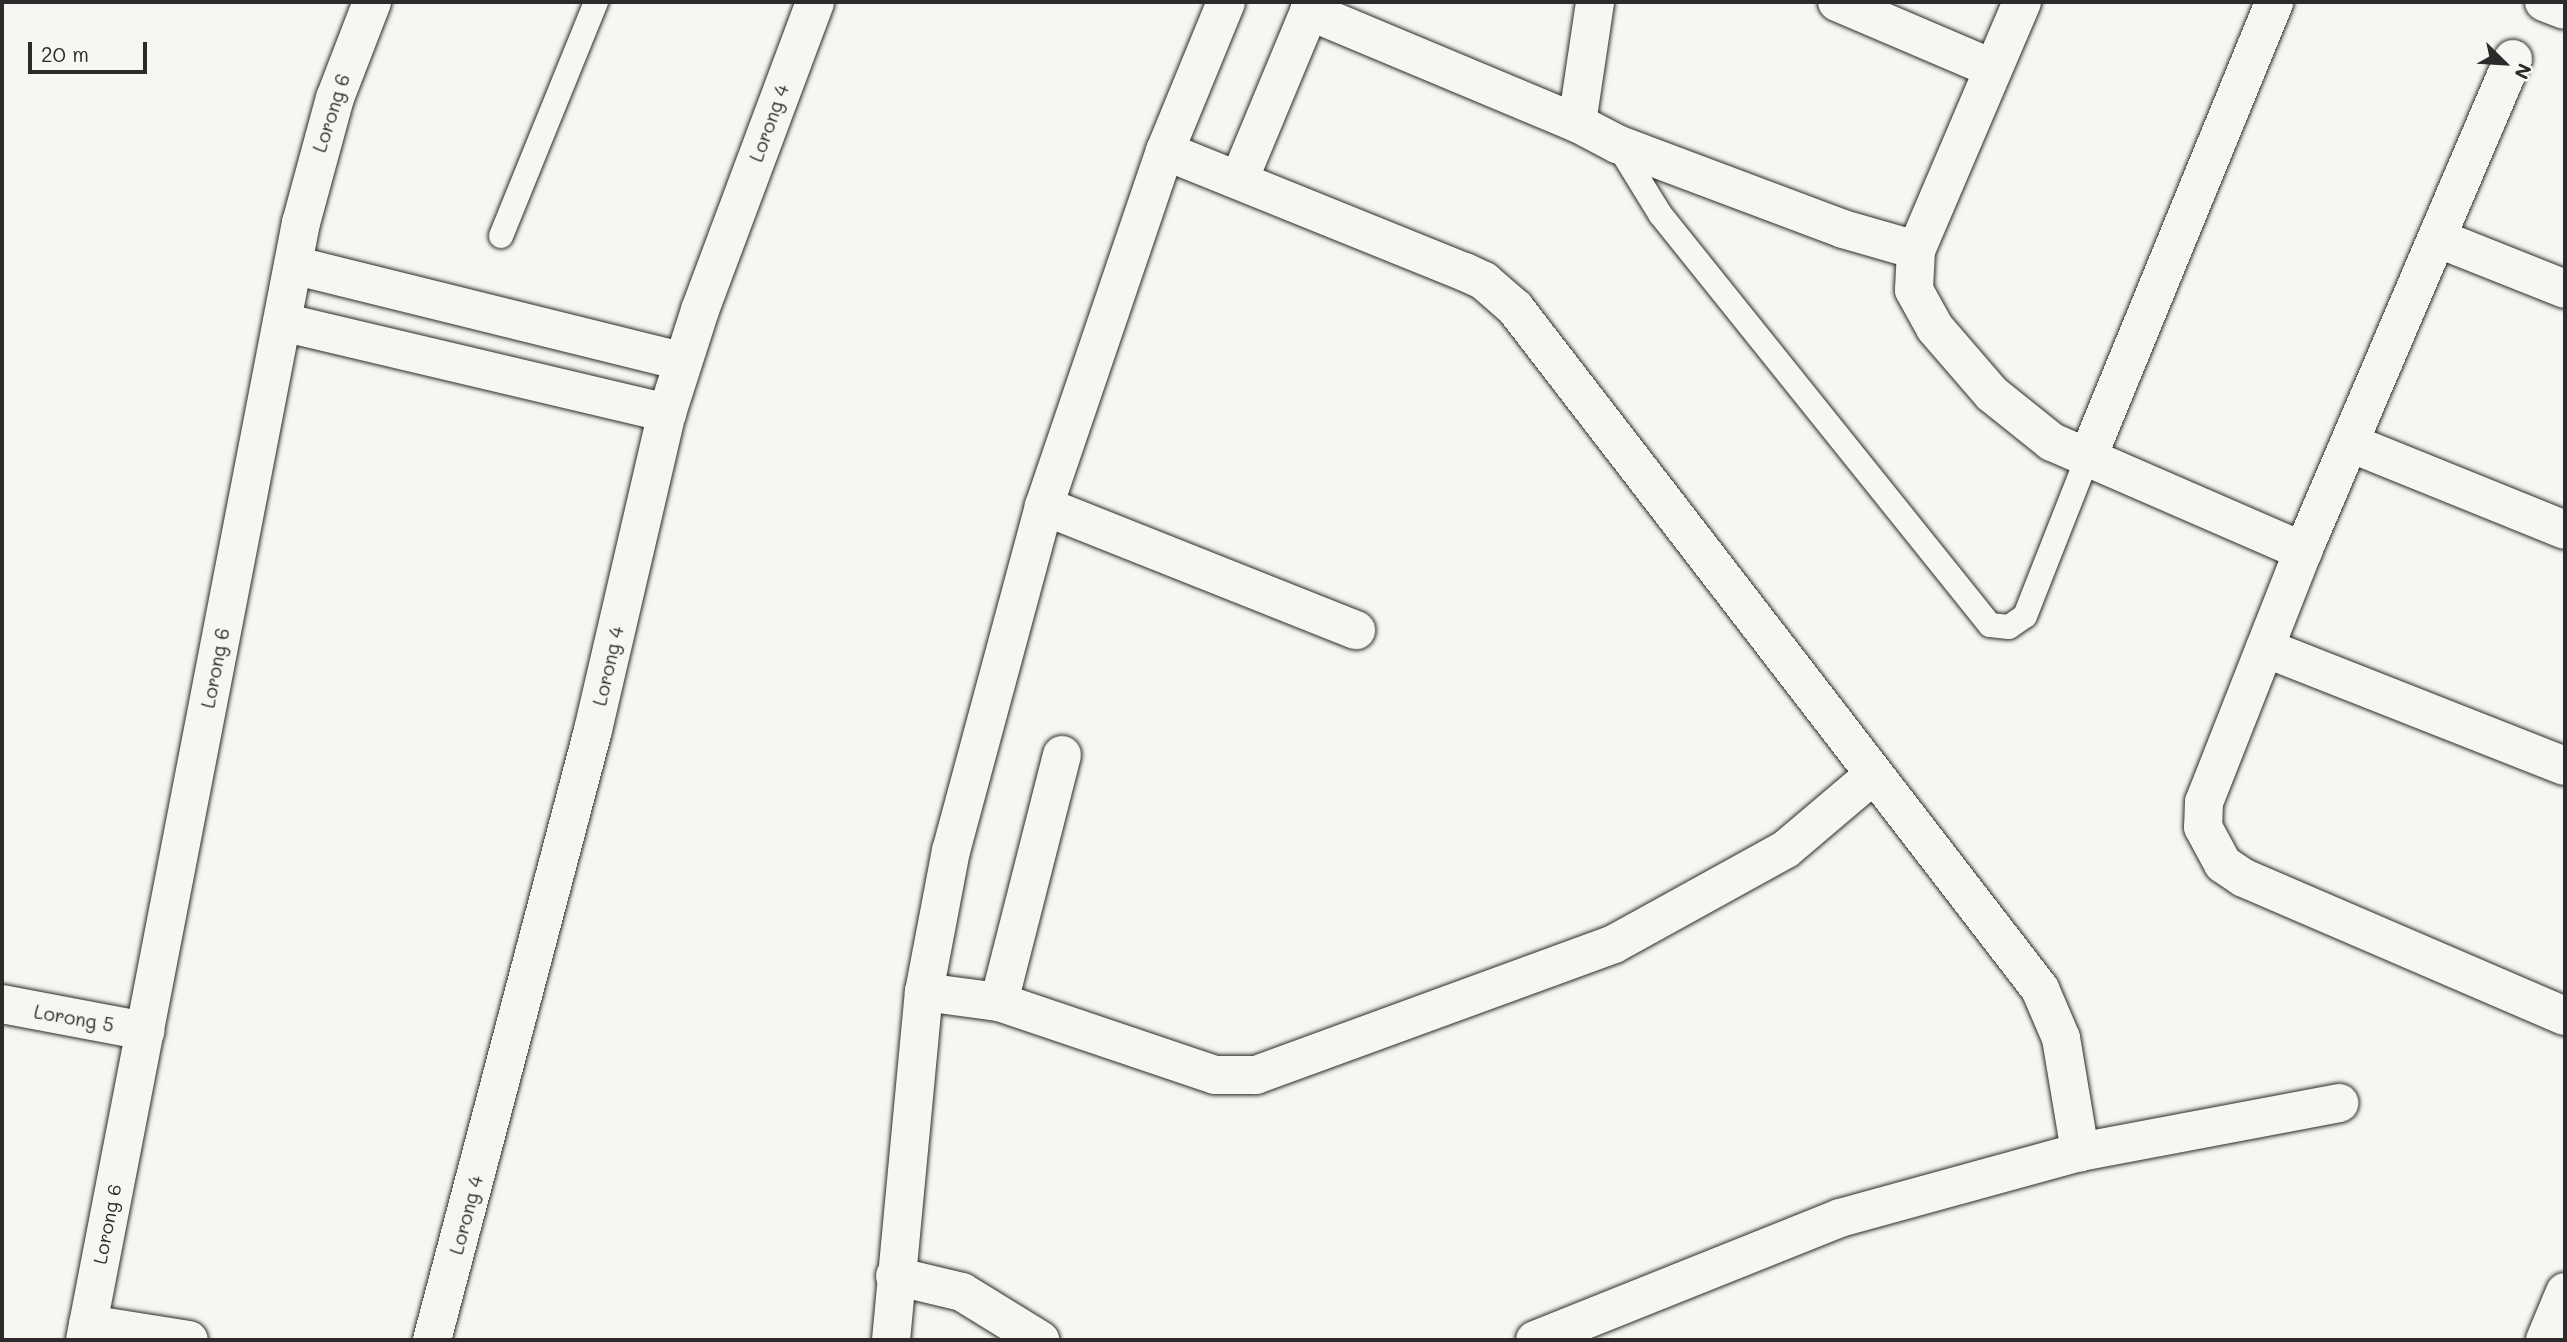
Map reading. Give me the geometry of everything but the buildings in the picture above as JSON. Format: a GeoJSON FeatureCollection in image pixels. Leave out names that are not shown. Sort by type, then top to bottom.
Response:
{"type":"FeatureCollection","features":[{"type":"Feature","properties":{"kind":"street","name":"Lorong 6"},"geometry":{"type":"LineString","coordinates":[[86,1332],[293,265],[317,156],[372,2]]}},
{"type":"Feature","properties":{"kind":"street","name":"Lorong 4"},"geometry":{"type":"LineString","coordinates":[[432,1340],[593,730],[667,412],[682,361],[815,2]]}},
{"type":"Feature","properties":{"kind":"street"},"geometry":{"type":"LineString","coordinates":[[891,1340],[924,992],[954,838],[1044,506],[1166,151],[1226,2]]}},
{"type":"Feature","properties":{"kind":"street"},"geometry":{"type":"LineString","coordinates":[[1577,122],[1595,2]]}},
{"type":"Feature","properties":{"kind":"street"},"geometry":{"type":"LineString","coordinates":[[1837,2],[1992,68]]}},
{"type":"Feature","properties":{"kind":"street"},"geometry":{"type":"LineString","coordinates":[[2022,2],[1916,250],[1914,290],[1935,328],[2017,418],[2087,459],[2303,551]]}},
{"type":"Feature","properties":{"kind":"street"},"geometry":{"type":"LineString","coordinates":[[2087,459],[2274,2]]}},
{"type":"Feature","properties":{"kind":"street"},"geometry":{"type":"LineString","coordinates":[[2544,2],[2565,10]]}},
{"type":"Feature","properties":{"kind":"street"},"geometry":{"type":"LineString","coordinates":[[1239,180],[1311,6],[1577,122],[1617,144],[1843,229],[1916,250]]}},
{"type":"Feature","properties":{"kind":"street"},"geometry":{"type":"LineString","coordinates":[[2513,59],[2303,551],[2204,802],[2203,827],[2223,864],[2244,878],[2565,1016]]}},
{"type":"Feature","properties":{"kind":"street"},"geometry":{"type":"LineString","coordinates":[[1166,151],[1465,272],[1501,293],[2053,1011],[2080,1152]]}},
{"type":"Feature","properties":{"kind":"street"},"geometry":{"type":"LineString","coordinates":[[2437,238],[2565,289]]}},
{"type":"Feature","properties":{"kind":"street"},"geometry":{"type":"LineString","coordinates":[[293,265],[682,361]]}},
{"type":"Feature","properties":{"kind":"street"},"geometry":{"type":"LineString","coordinates":[[282,322],[667,412]]}},
{"type":"Feature","properties":{"kind":"street"},"geometry":{"type":"LineString","coordinates":[[2350,443],[2565,530]]}},
{"type":"Feature","properties":{"kind":"street"},"geometry":{"type":"LineString","coordinates":[[1044,506],[1356,630]]}},
{"type":"Feature","properties":{"kind":"street"},"geometry":{"type":"LineString","coordinates":[[2265,648],[2565,766]]}},
{"type":"Feature","properties":{"kind":"street"},"geometry":{"type":"LineString","coordinates":[[999,1002],[1062,755]]}},
{"type":"Feature","properties":{"kind":"street"},"geometry":{"type":"LineString","coordinates":[[924,992],[999,1002],[1215,1075],[1256,1075],[1614,944],[1786,849],[1872,776]]}},
{"type":"Feature","properties":{"kind":"street","name":"Lorong 5"},"geometry":{"type":"LineString","coordinates":[[2,1004],[145,1031]]}},
{"type":"Feature","properties":{"kind":"street"},"geometry":{"type":"LineString","coordinates":[[1535,1340],[1595,1329],[1840,1217],[2080,1152],[2339,1102]]}},
{"type":"Feature","properties":{"kind":"street"},"geometry":{"type":"LineString","coordinates":[[895,1276],[962,1292],[1040,1340]]}},
{"type":"Feature","properties":{"kind":"street"},"geometry":{"type":"LineString","coordinates":[[2544,1340],[2565,1292]]}},
{"type":"Feature","properties":{"kind":"street"},"geometry":{"type":"LineString","coordinates":[[86,1332],[188,1340]]}},
{"type":"Feature","properties":{"kind":"lane"},"geometry":{"type":"LineString","coordinates":[[501,236],[596,2]]}},
{"type":"Feature","properties":{"kind":"lane"},"geometry":{"type":"LineString","coordinates":[[1617,144],[1660,214],[1990,625],[2009,627],[2025,616],[2087,459]]}}]}
